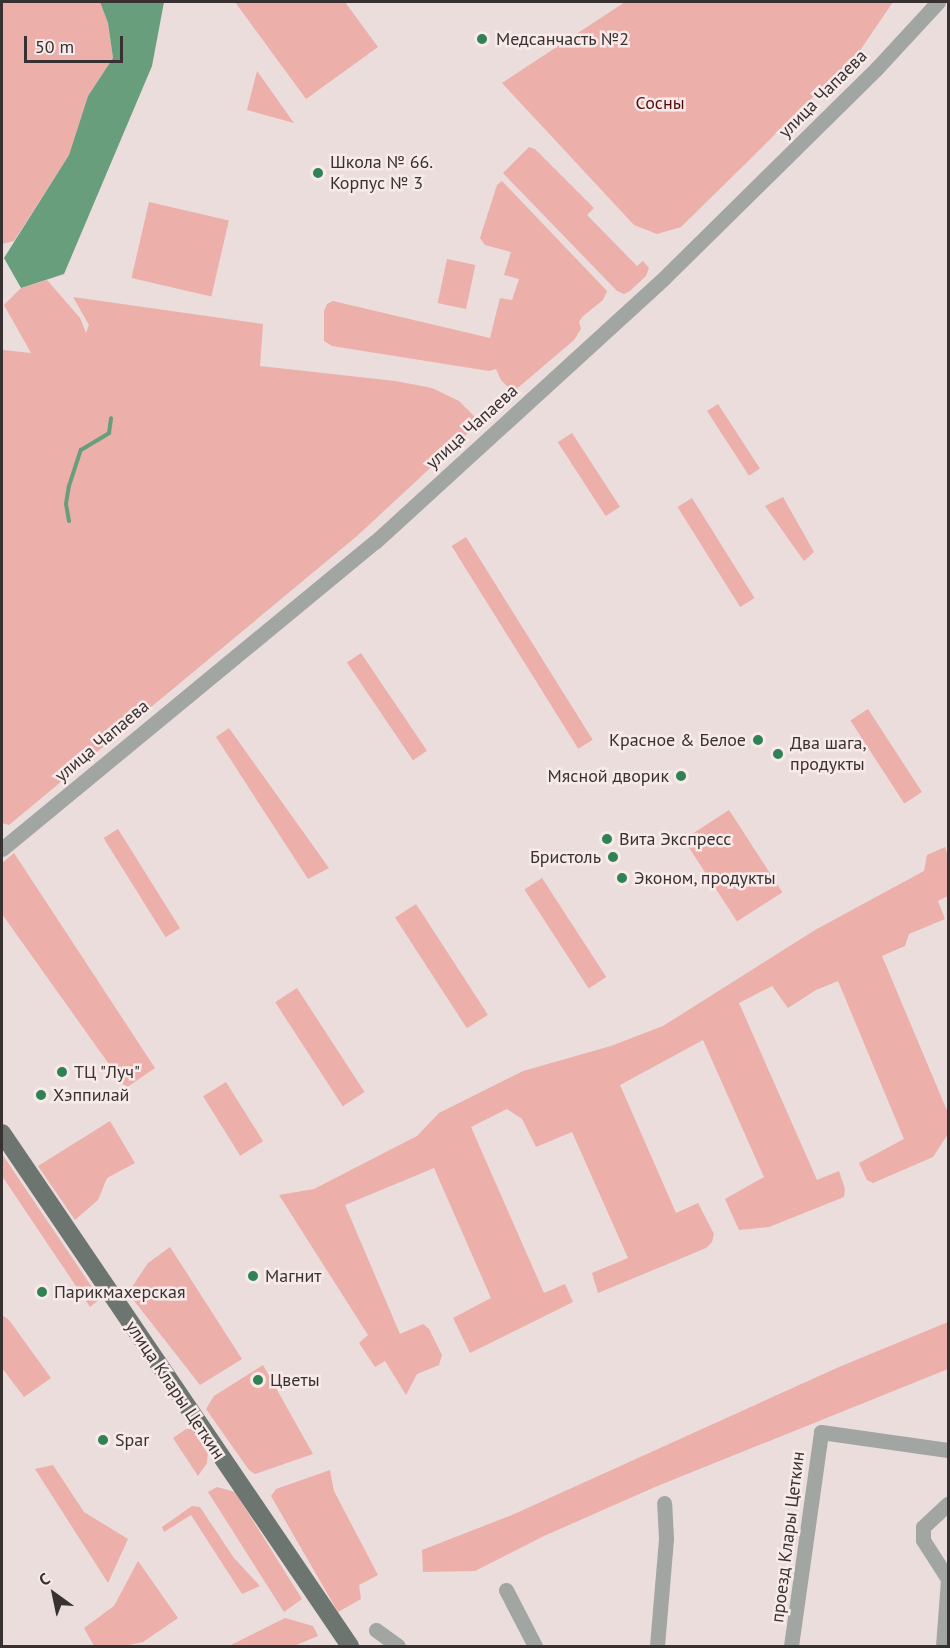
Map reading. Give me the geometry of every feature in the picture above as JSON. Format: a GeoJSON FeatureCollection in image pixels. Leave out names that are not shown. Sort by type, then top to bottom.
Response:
{"type":"FeatureCollection","features":[{"type":"Feature","properties":{"kind":"main road","name":"улица Клары Цеткин"},"geometry":{"type":"LineString","coordinates":[[2,1133],[350,1647]]}},
{"type":"Feature","properties":{"kind":"street","name":"улица Чапаева"},"geometry":{"type":"LineString","coordinates":[[2,849],[249,643],[375,542],[664,278],[877,68],[938,2]]}},
{"type":"Feature","properties":{"kind":"street","name":"проезд Клары Цеткин"},"geometry":{"type":"LineString","coordinates":[[791,1647],[821,1432],[948,1450]]}},
{"type":"Feature","properties":{"kind":"street"},"geometry":{"type":"LineString","coordinates":[[657,1647],[666,1538],[664,1503]]}},
{"type":"Feature","properties":{"kind":"street"},"geometry":{"type":"LineString","coordinates":[[943,1647],[948,1579],[923,1540],[923,1527],[948,1504]]}},
{"type":"Feature","properties":{"kind":"street"},"geometry":{"type":"LineString","coordinates":[[506,1590],[535,1647]]}},
{"type":"Feature","properties":{"kind":"street"},"geometry":{"type":"LineString","coordinates":[[376,1630],[398,1647]]}},
{"type":"Feature","properties":{"kind":"green space"},"geometry":{"type":"Polygon","coordinates":[[[2,2],[100,2],[108,23],[113,58],[88,96],[69,155],[14,241],[2,244],[2,2]]]}},
{"type":"Feature","properties":{"kind":"green space"},"geometry":{"type":"Polygon","coordinates":[[[235,2],[345,2],[378,47],[306,99],[235,2]]]}},
{"type":"Feature","properties":{"kind":"green space","name":"Сосны"},"geometry":{"type":"Polygon","coordinates":[[[625,2],[893,2],[859,52],[681,227],[657,234],[634,225],[502,83],[625,2]]]}},
{"type":"Feature","properties":{"kind":"green space"},"geometry":{"type":"Polygon","coordinates":[[[257,71],[294,123],[247,110],[257,71]]]}},
{"type":"Feature","properties":{"kind":"green space"},"geometry":{"type":"Polygon","coordinates":[[[529,147],[535,149],[594,208],[587,215],[637,266],[643,261],[649,268],[646,276],[630,291],[624,294],[617,291],[503,173],[529,147]]]}},
{"type":"Feature","properties":{"kind":"green space"},"geometry":{"type":"Polygon","coordinates":[[[502,181],[607,291],[603,300],[582,317],[579,322],[581,329],[574,340],[513,392],[501,380],[496,369],[489,371],[332,346],[324,341],[324,311],[327,304],[333,301],[490,338],[500,298],[512,300],[519,279],[504,275],[511,252],[485,245],[480,238],[497,185],[502,181]]]}},
{"type":"Feature","properties":{"kind":"green space"},"geometry":{"type":"Polygon","coordinates":[[[149,202],[229,220],[211,296],[131,278],[149,202]]]}},
{"type":"Feature","properties":{"kind":"green space"},"geometry":{"type":"Polygon","coordinates":[[[447,259],[475,265],[466,309],[438,303],[447,259]]]}},
{"type":"Feature","properties":{"kind":"green space"},"geometry":{"type":"Polygon","coordinates":[[[47,280],[80,318],[86,333],[89,325],[73,297],[263,324],[260,366],[395,381],[432,388],[459,401],[480,422],[357,536],[9,825],[2,823],[2,347],[3,350],[31,353],[4,305],[21,288],[47,280]]]}},
{"type":"Feature","properties":{"kind":"green space"},"geometry":{"type":"Polygon","coordinates":[[[718,404],[760,469],[749,476],[707,411],[718,404]]]}},
{"type":"Feature","properties":{"kind":"green space"},"geometry":{"type":"Polygon","coordinates":[[[572,433],[620,507],[606,516],[558,442],[572,433]]]}},
{"type":"Feature","properties":{"kind":"green space"},"geometry":{"type":"Polygon","coordinates":[[[783,497],[814,552],[804,561],[765,506],[783,497]]]}},
{"type":"Feature","properties":{"kind":"green space"},"geometry":{"type":"Polygon","coordinates":[[[692,498],[755,598],[740,607],[678,507],[692,498]]]}},
{"type":"Feature","properties":{"kind":"green space"},"geometry":{"type":"Polygon","coordinates":[[[466,537],[593,740],[578,749],[452,546],[466,537]]]}},
{"type":"Feature","properties":{"kind":"green space"},"geometry":{"type":"Polygon","coordinates":[[[361,653],[427,751],[413,760],[347,663],[361,653]]]}},
{"type":"Feature","properties":{"kind":"green space"},"geometry":{"type":"Polygon","coordinates":[[[868,709],[922,792],[904,803],[850,720],[868,709]]]}},
{"type":"Feature","properties":{"kind":"green space"},"geometry":{"type":"Polygon","coordinates":[[[229,728],[329,868],[308,879],[216,737],[229,728]]]}},
{"type":"Feature","properties":{"kind":"green space"},"geometry":{"type":"Polygon","coordinates":[[[729,810],[782,892],[737,922],[684,839],[729,810]]]}},
{"type":"Feature","properties":{"kind":"green space"},"geometry":{"type":"Polygon","coordinates":[[[118,829],[180,928],[166,937],[104,838],[118,829]]]}},
{"type":"Feature","properties":{"kind":"green space"},"geometry":{"type":"Polygon","coordinates":[[[945,847],[948,856],[948,896],[938,901],[945,919],[909,934],[905,946],[882,956],[948,1113],[948,1134],[933,1157],[873,1183],[867,1180],[859,1163],[904,1139],[838,981],[816,990],[788,1008],[772,986],[739,1003],[817,1180],[839,1171],[845,1189],[844,1197],[769,1227],[739,1230],[725,1199],[764,1177],[703,1040],[620,1085],[676,1213],[698,1203],[714,1234],[712,1242],[706,1248],[598,1293],[592,1273],[628,1258],[572,1132],[536,1147],[522,1119],[507,1109],[471,1127],[544,1293],[565,1284],[573,1302],[470,1353],[453,1318],[491,1298],[434,1168],[345,1205],[400,1334],[423,1324],[429,1329],[442,1355],[439,1365],[417,1374],[406,1395],[385,1361],[375,1367],[359,1343],[368,1335],[279,1195],[314,1189],[417,1136],[439,1113],[523,1071],[611,1046],[663,1026],[815,930],[924,871],[927,855],[945,847]]]}},
{"type":"Feature","properties":{"kind":"green space"},"geometry":{"type":"Polygon","coordinates":[[[14,853],[155,1068],[126,1088],[2,914],[2,863],[14,853]]]}},
{"type":"Feature","properties":{"kind":"green space"},"geometry":{"type":"Polygon","coordinates":[[[542,878],[606,977],[589,988],[524,889],[542,878]]]}},
{"type":"Feature","properties":{"kind":"green space"},"geometry":{"type":"Polygon","coordinates":[[[416,904],[488,1015],[467,1028],[395,918],[416,904]]]}},
{"type":"Feature","properties":{"kind":"green space"},"geometry":{"type":"Polygon","coordinates":[[[297,988],[365,1092],[343,1106],[275,1002],[297,988]]]}},
{"type":"Feature","properties":{"kind":"green space"},"geometry":{"type":"Polygon","coordinates":[[[226,1082],[263,1141],[240,1156],[203,1096],[226,1082]]]}},
{"type":"Feature","properties":{"kind":"green space"},"geometry":{"type":"Polygon","coordinates":[[[110,1121],[135,1163],[107,1178],[98,1200],[75,1220],[38,1166],[110,1121]]]}},
{"type":"Feature","properties":{"kind":"green space"},"geometry":{"type":"Polygon","coordinates":[[[2,1154],[100,1299],[90,1307],[2,1176],[2,1154]]]}},
{"type":"Feature","properties":{"kind":"green space"},"geometry":{"type":"Polygon","coordinates":[[[170,1247],[242,1359],[200,1385],[128,1293],[148,1263],[170,1247]]]}},
{"type":"Feature","properties":{"kind":"green space"},"geometry":{"type":"Polygon","coordinates":[[[2,1315],[9,1320],[51,1378],[24,1397],[2,1368],[2,1315]]]}},
{"type":"Feature","properties":{"kind":"green space"},"geometry":{"type":"Polygon","coordinates":[[[948,1322],[948,1369],[655,1487],[544,1536],[475,1571],[423,1572],[422,1550],[512,1515],[839,1367],[948,1322]]]}},
{"type":"Feature","properties":{"kind":"green space"},"geometry":{"type":"Polygon","coordinates":[[[263,1365],[313,1454],[255,1474],[249,1470],[206,1409],[214,1396],[263,1365]]]}},
{"type":"Feature","properties":{"kind":"green space"},"geometry":{"type":"Polygon","coordinates":[[[186,1429],[192,1429],[208,1451],[207,1463],[198,1476],[173,1438],[186,1429]]]}},
{"type":"Feature","properties":{"kind":"green space"},"geometry":{"type":"Polygon","coordinates":[[[53,1465],[84,1512],[128,1539],[108,1583],[35,1469],[53,1465]]]}},
{"type":"Feature","properties":{"kind":"green space"},"geometry":{"type":"Polygon","coordinates":[[[330,1470],[334,1491],[378,1575],[359,1585],[361,1599],[338,1612],[271,1496],[276,1489],[330,1470]]]}},
{"type":"Feature","properties":{"kind":"green space"},"geometry":{"type":"Polygon","coordinates":[[[217,1487],[235,1492],[302,1599],[284,1612],[208,1492],[217,1487]]]}},
{"type":"Feature","properties":{"kind":"green space"},"geometry":{"type":"Polygon","coordinates":[[[192,1506],[200,1507],[234,1558],[260,1586],[242,1594],[191,1515],[164,1532],[162,1527],[192,1506]]]}},
{"type":"Feature","properties":{"kind":"green space"},"geometry":{"type":"Polygon","coordinates":[[[138,1561],[178,1618],[143,1642],[124,1646],[94,1646],[84,1628],[114,1606],[138,1561]]]}},
{"type":"Feature","properties":{"kind":"green space"},"geometry":{"type":"Polygon","coordinates":[[[285,1618],[313,1626],[318,1636],[294,1646],[229,1646],[285,1618]]]}},
{"type":"Feature","properties":{"kind":"shaded area"},"geometry":{"type":"Polygon","coordinates":[[[100,2],[164,2],[152,66],[64,274],[21,288],[4,258],[69,155],[88,96],[113,58],[108,23],[100,2]]]}},
{"type":"Feature","properties":{"kind":"waterway"},"geometry":{"type":"LineString","coordinates":[[69,521],[66,504],[69,486],[81,450],[109,433],[111,418]]}},
{"type":"Feature","properties":{"kind":"place","name":"Медсанчасть №2"},"geometry":{"type":"Point","coordinates":[482,39]}},
{"type":"Feature","properties":{"kind":"place","name":"Школа № 66. Корпус № 3"},"geometry":{"type":"Point","coordinates":[318,173]}},
{"type":"Feature","properties":{"kind":"place","name":"Красное & Белое"},"geometry":{"type":"Point","coordinates":[758,740]}},
{"type":"Feature","properties":{"kind":"place","name":"Два шага, продукты"},"geometry":{"type":"Point","coordinates":[778,754]}},
{"type":"Feature","properties":{"kind":"place","name":"Мясной дворик"},"geometry":{"type":"Point","coordinates":[681,776]}},
{"type":"Feature","properties":{"kind":"place","name":"Вита Экспресс"},"geometry":{"type":"Point","coordinates":[607,839]}},
{"type":"Feature","properties":{"kind":"place","name":"Бристоль"},"geometry":{"type":"Point","coordinates":[613,857]}},
{"type":"Feature","properties":{"kind":"place","name":"Эконом, продукты"},"geometry":{"type":"Point","coordinates":[622,878]}},
{"type":"Feature","properties":{"kind":"place","name":"ТЦ \"Луч\""},"geometry":{"type":"Point","coordinates":[62,1072]}},
{"type":"Feature","properties":{"kind":"place","name":"Хэппилай"},"geometry":{"type":"Point","coordinates":[41,1095]}},
{"type":"Feature","properties":{"kind":"place","name":"Магнит"},"geometry":{"type":"Point","coordinates":[253,1276]}},
{"type":"Feature","properties":{"kind":"place","name":"Парикмахерская"},"geometry":{"type":"Point","coordinates":[42,1292]}},
{"type":"Feature","properties":{"kind":"place","name":"Цветы"},"geometry":{"type":"Point","coordinates":[258,1380]}},
{"type":"Feature","properties":{"kind":"place","name":"Spar"},"geometry":{"type":"Point","coordinates":[103,1440]}}]}
